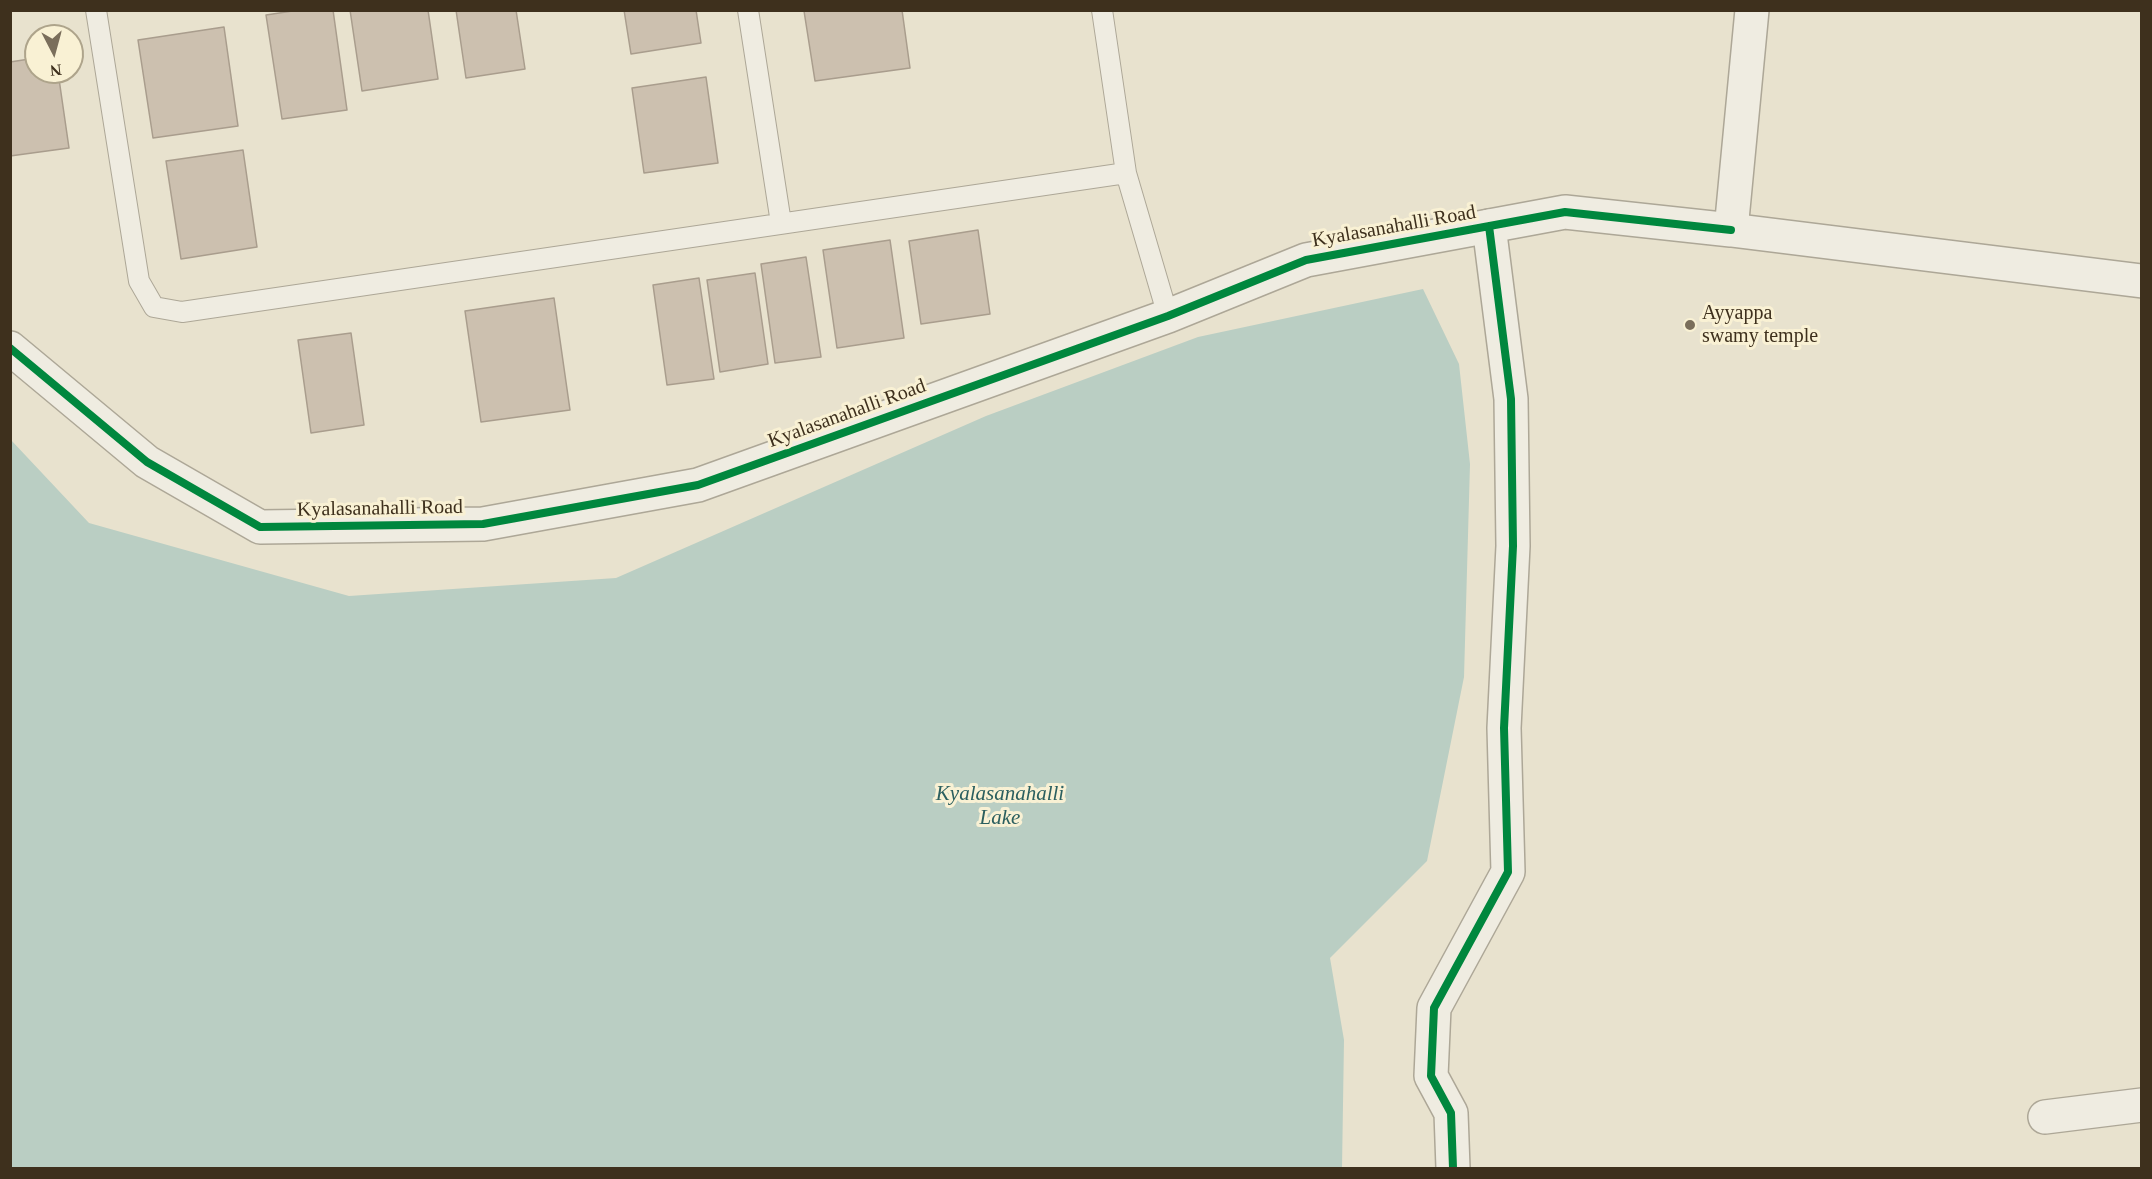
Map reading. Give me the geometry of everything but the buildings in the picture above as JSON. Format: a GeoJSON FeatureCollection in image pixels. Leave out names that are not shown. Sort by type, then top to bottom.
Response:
{"type":"FeatureCollection","features":[{"type":"Feature","properties":{"kind":"street"},"geometry":{"type":"LineString","coordinates":[[1731,230],[1752,10]]}},
{"type":"Feature","properties":{"kind":"street","name":"Kyalasanahalli Road"},"geometry":{"type":"LineString","coordinates":[[10,348],[147,462],[260,527],[483,524],[698,485],[1168,316],[1306,260],[1565,212],[1731,230],[2142,281]]}},
{"type":"Feature","properties":{"kind":"street"},"geometry":{"type":"LineString","coordinates":[[1453,1168],[1450,1113],[1431,1076],[1434,1008],[1508,872],[1504,728],[1513,546],[1511,399],[1488,226]]}},
{"type":"Feature","properties":{"kind":"street"},"geometry":{"type":"LineString","coordinates":[[2045,1117],[2142,1106]]}},
{"type":"Feature","properties":{"kind":"lane"},"geometry":{"type":"LineString","coordinates":[[96,10],[139,281],[154,307],[182,312],[1126,172]]}},
{"type":"Feature","properties":{"kind":"lane"},"geometry":{"type":"LineString","coordinates":[[748,10],[781,223]]}},
{"type":"Feature","properties":{"kind":"lane"},"geometry":{"type":"LineString","coordinates":[[1102,10],[1126,172],[1168,316]]}},
{"type":"Feature","properties":{"kind":"water","name":"Kyalasanahalli Lake"},"geometry":{"type":"Polygon","coordinates":[[[1423,289],[1459,364],[1470,464],[1464,677],[1427,861],[1330,958],[1344,1040],[1342,1168],[11,1168],[11,440],[89,523],[349,596],[616,578],[986,416],[1198,337],[1423,289]]]}},
{"type":"Feature","properties":{"kind":"cycle path"},"geometry":{"type":"LineString","coordinates":[[10,348],[147,462],[260,527],[483,524],[698,485],[1168,316],[1306,260],[1565,212],[1731,230]]}},
{"type":"Feature","properties":{"kind":"cycle path"},"geometry":{"type":"LineString","coordinates":[[1453,1168],[1451,1113],[1431,1076],[1434,1008],[1508,872],[1504,728],[1513,546],[1511,399],[1489,226]]}},
{"type":"Feature","properties":{"kind":"place","name":"Ayyappa swamy temple"},"geometry":{"type":"Point","coordinates":[1690,325]}}]}
